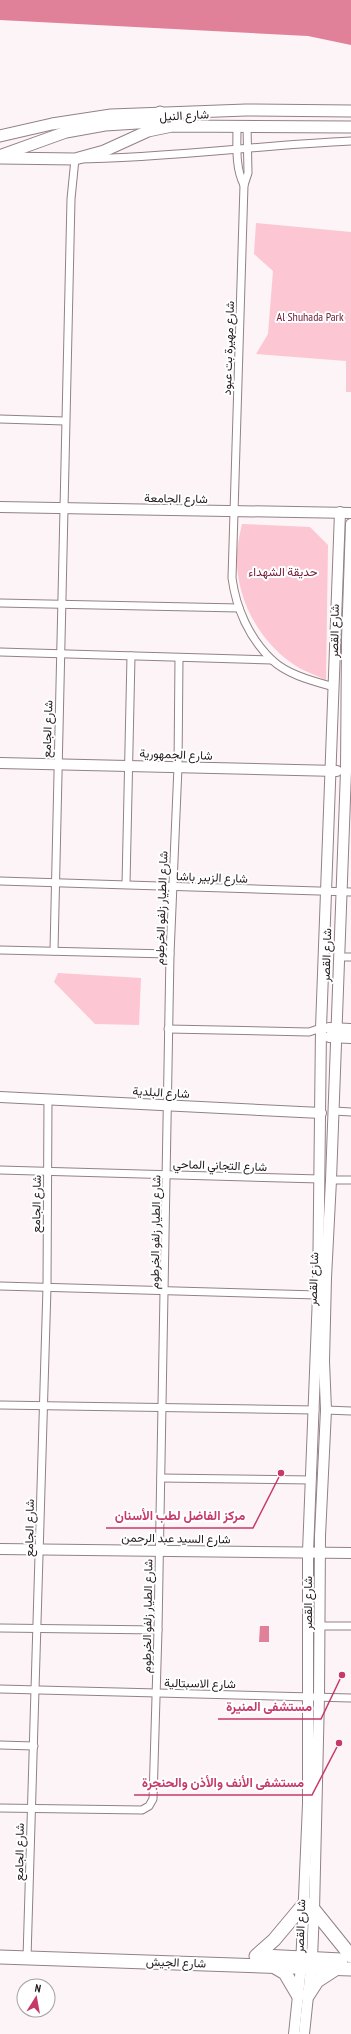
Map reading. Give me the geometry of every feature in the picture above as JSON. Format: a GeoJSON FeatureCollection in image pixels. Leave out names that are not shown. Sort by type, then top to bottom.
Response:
{"type":"FeatureCollection","features":[{"type":"Feature","properties":{"kind":"highway"},"geometry":{"type":"LineString","coordinates":[[256,1956],[309,1907],[351,1956]]}},
{"type":"Feature","properties":{"kind":"highway","name":"شارع الجيش"},"geometry":{"type":"LineString","coordinates":[[0,1950],[28,1955],[272,1966],[351,1961]]}},
{"type":"Feature","properties":{"kind":"highway","name":"شارع الجيش"},"geometry":{"type":"LineString","coordinates":[[0,1957],[28,1955],[256,1956],[351,1969]]}},
{"type":"Feature","properties":{"kind":"highway"},"geometry":{"type":"LineString","coordinates":[[272,1966],[285,1973],[303,1995],[317,1981],[337,1968]]}},
{"type":"Feature","properties":{"kind":"main road","name":"شارع النيل"},"geometry":{"type":"LineString","coordinates":[[0,136],[83,118],[160,112],[241,110],[351,111]]}},
{"type":"Feature","properties":{"kind":"main road"},"geometry":{"type":"LineString","coordinates":[[241,110],[242,126]]}},
{"type":"Feature","properties":{"kind":"main road"},"geometry":{"type":"LineString","coordinates":[[0,157],[66,132],[105,125],[154,122],[160,112]]}},
{"type":"Feature","properties":{"kind":"main road","name":"شارع النيل"},"geometry":{"type":"LineString","coordinates":[[0,157],[75,159],[104,151],[135,136],[159,128],[172,126],[351,127]]}},
{"type":"Feature","properties":{"kind":"main road","name":"شارع الجامعة"},"geometry":{"type":"LineString","coordinates":[[0,507],[351,513]]}},
{"type":"Feature","properties":{"kind":"main road","name":"شارع القصر"},"geometry":{"type":"LineString","coordinates":[[314,1697],[308,1552],[315,1410],[318,1295],[321,1032],[332,771],[340,512]]}},
{"type":"Feature","properties":{"kind":"main road","name":"شارع القصر"},"geometry":{"type":"LineString","coordinates":[[294,2034],[303,1995],[307,1963],[314,1697],[320,1626],[322,1477],[326,1410],[324,1361],[326,1285],[339,957],[346,892],[351,524]]}},
{"type":"Feature","properties":{"kind":"main road","name":"شارع الجمهورية"},"geometry":{"type":"LineString","coordinates":[[0,763],[348,771]]}},
{"type":"Feature","properties":{"kind":"main road"},"geometry":{"type":"LineString","coordinates":[[336,1033],[351,1029]]}},
{"type":"Feature","properties":{"kind":"main road"},"geometry":{"type":"LineString","coordinates":[[321,1032],[336,1033],[351,1038]]}},
{"type":"Feature","properties":{"kind":"main road","name":"شارع البلدية"},"geometry":{"type":"LineString","coordinates":[[0,1097],[321,1113]]}},
{"type":"Feature","properties":{"kind":"main road","name":"شارع السيد عبد الرحمن"},"geometry":{"type":"LineString","coordinates":[[0,1549],[351,1553]]}},
{"type":"Feature","properties":{"kind":"main road","name":"شارع القصر"},"geometry":{"type":"LineString","coordinates":[[303,1995],[304,2034]]}},
{"type":"Feature","properties":{"kind":"street"},"geometry":{"type":"LineString","coordinates":[[242,126],[248,148],[248,173],[244,185]]}},
{"type":"Feature","properties":{"kind":"street"},"geometry":{"type":"LineString","coordinates":[[242,126],[237,148],[240,174],[244,185]]}},
{"type":"Feature","properties":{"kind":"street"},"geometry":{"type":"LineString","coordinates":[[75,159],[190,154],[237,148],[351,141]]}},
{"type":"Feature","properties":{"kind":"street","name":"شارع الجامع"},"geometry":{"type":"LineString","coordinates":[[54,951],[57,882],[57,764],[61,654],[61,604],[72,199],[75,159]]}},
{"type":"Feature","properties":{"kind":"street","name":"شارع مهيرة بت عبود"},"geometry":{"type":"LineString","coordinates":[[244,185],[232,578],[234,594],[250,631],[272,660]]}},
{"type":"Feature","properties":{"kind":"street"},"geometry":{"type":"LineString","coordinates":[[0,419],[66,421]]}},
{"type":"Feature","properties":{"kind":"street"},"geometry":{"type":"LineString","coordinates":[[0,603],[239,608]]}},
{"type":"Feature","properties":{"kind":"street"},"geometry":{"type":"LineString","coordinates":[[0,652],[272,660],[287,670],[334,687]]}},
{"type":"Feature","properties":{"kind":"street"},"geometry":{"type":"LineString","coordinates":[[126,884],[132,656]]}},
{"type":"Feature","properties":{"kind":"street","name":"شارع الطيار زلفو الخرطوم"},"geometry":{"type":"LineString","coordinates":[[31,1808],[142,1810],[149,1806],[153,1799],[160,1551],[161,1408],[167,1175],[168,1028],[172,886],[178,767],[179,658]]}},
{"type":"Feature","properties":{"kind":"street","name":"شارع الزبير باشا"},"geometry":{"type":"LineString","coordinates":[[0,881],[346,892]]}},
{"type":"Feature","properties":{"kind":"street"},"geometry":{"type":"LineString","coordinates":[[0,950],[170,954]]}},
{"type":"Feature","properties":{"kind":"street"},"geometry":{"type":"LineString","coordinates":[[339,957],[351,957]]}},
{"type":"Feature","properties":{"kind":"street"},"geometry":{"type":"LineString","coordinates":[[168,1028],[321,1032]]}},
{"type":"Feature","properties":{"kind":"street","name":"شارع الجامع"},"geometry":{"type":"LineString","coordinates":[[28,1955],[31,1808],[40,1549],[42,1406],[47,1287],[48,1099]]}},
{"type":"Feature","properties":{"kind":"street"},"geometry":{"type":"LineString","coordinates":[[334,1111],[351,1112]]}},
{"type":"Feature","properties":{"kind":"street","name":"شارع التجاني الماحي"},"geometry":{"type":"LineString","coordinates":[[0,1170],[320,1179]]}},
{"type":"Feature","properties":{"kind":"street"},"geometry":{"type":"LineString","coordinates":[[331,1180],[351,1180]]}},
{"type":"Feature","properties":{"kind":"street"},"geometry":{"type":"LineString","coordinates":[[0,1286],[318,1295]]}},
{"type":"Feature","properties":{"kind":"street"},"geometry":{"type":"LineString","coordinates":[[0,1405],[315,1410]]}},
{"type":"Feature","properties":{"kind":"street"},"geometry":{"type":"LineString","coordinates":[[326,1410],[351,1411]]}},
{"type":"Feature","properties":{"kind":"street"},"geometry":{"type":"LineString","coordinates":[[161,1478],[312,1480]]}},
{"type":"Feature","properties":{"kind":"street"},"geometry":{"type":"LineString","coordinates":[[320,1626],[351,1626]]}},
{"type":"Feature","properties":{"kind":"street"},"geometry":{"type":"LineString","coordinates":[[0,1628],[158,1630]]}},
{"type":"Feature","properties":{"kind":"street","name":"شارع الاسبتالية"},"geometry":{"type":"LineString","coordinates":[[0,1689],[351,1698]]}},
{"type":"Feature","properties":{"kind":"street"},"geometry":{"type":"LineString","coordinates":[[0,1745],[34,1746]]}},
{"type":"Feature","properties":{"kind":"street"},"geometry":{"type":"LineString","coordinates":[[0,1808],[31,1808]]}},
{"type":"Feature","properties":{"kind":"green space","name":"Al Shuhada Park"},"geometry":{"type":"Polygon","coordinates":[[[256,223],[351,232],[351,392],[346,392],[346,361],[256,354],[268,334],[273,271],[254,254],[256,223]]]}},
{"type":"Feature","properties":{"kind":"green space","name":"حديقة الشهداء"},"geometry":{"type":"Polygon","coordinates":[[[242,524],[310,527],[328,545],[326,680],[301,669],[286,659],[273,647],[252,619],[240,586],[237,568],[238,541],[242,524]]]}},
{"type":"Feature","properties":{"kind":"green space"},"geometry":{"type":"Polygon","coordinates":[[[58,973],[141,978],[139,1025],[95,1024],[54,982],[58,973]]]}},
{"type":"Feature","properties":{"kind":"shaded area"},"geometry":{"type":"Polygon","coordinates":[[[0,0],[351,0],[351,45],[308,36],[0,20],[0,0]]]}},
{"type":"Feature","properties":{"kind":"shaded area"},"geometry":{"type":"Polygon","coordinates":[[[260,1626],[269,1626],[269,1642],[259,1642],[260,1626]]]}},
{"type":"Feature","properties":{"kind":"place","name":"مركز الفاضل لطب الأسنان"},"geometry":{"type":"Point","coordinates":[281,1473]}},
{"type":"Feature","properties":{"kind":"place","name":"مستشفى المنيرة"},"geometry":{"type":"Point","coordinates":[342,1675]}},
{"type":"Feature","properties":{"kind":"place","name":"مستشفى الأنف والأذن والحنجرة"},"geometry":{"type":"Point","coordinates":[339,1743]}}]}
